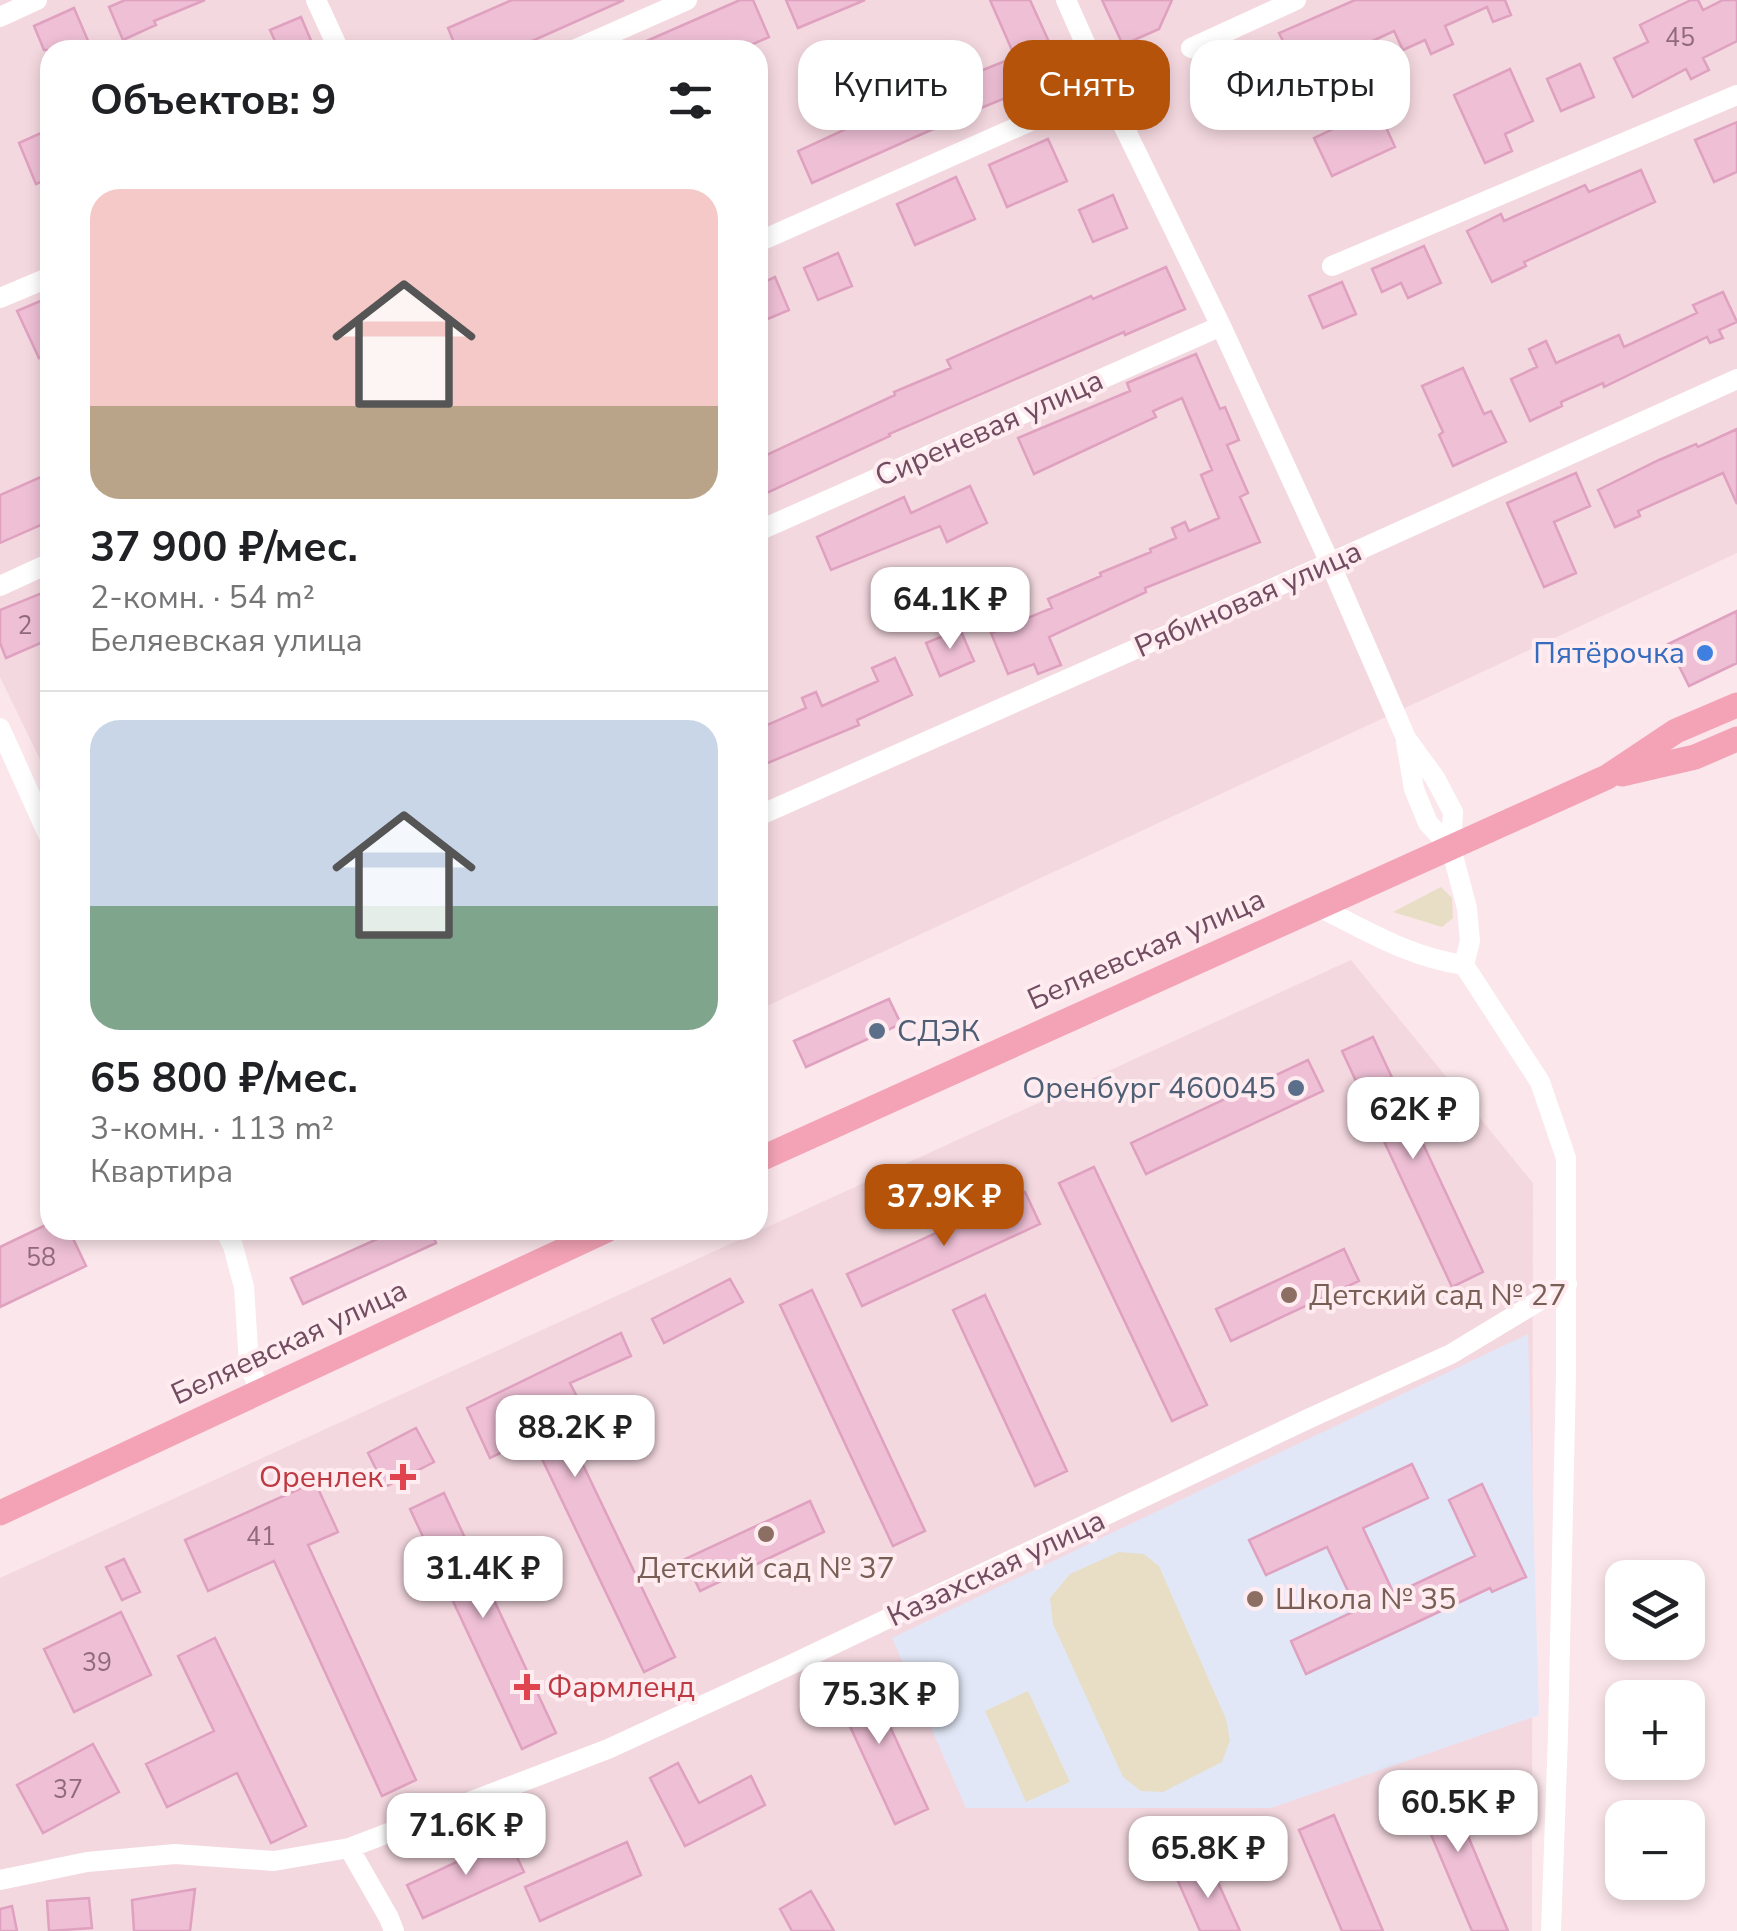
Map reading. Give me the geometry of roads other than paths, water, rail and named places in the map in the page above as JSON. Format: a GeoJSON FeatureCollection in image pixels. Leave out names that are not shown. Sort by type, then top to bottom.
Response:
{"type":"FeatureCollection","features":[{"type":"Feature","properties":{"kind":"main road"},"geometry":{"type":"LineString","coordinates":[[1607,777],[1676,732],[1737,705]]}},
{"type":"Feature","properties":{"kind":"main road"},"geometry":{"type":"LineString","coordinates":[[1607,777],[1695,757],[1737,739]]}},
{"type":"Feature","properties":{"kind":"main road","name":"Беляевская улица"},"geometry":{"type":"LineString","coordinates":[[768,1155],[1607,777]]}},
{"type":"Feature","properties":{"kind":"main road","name":"Беляевская улица"},"geometry":{"type":"LineString","coordinates":[[0,1514],[585,1240]]}},
{"type":"Feature","properties":{"kind":"street"},"geometry":{"type":"LineString","coordinates":[[0,17],[37,0]]}},
{"type":"Feature","properties":{"kind":"street"},"geometry":{"type":"LineString","coordinates":[[316,0],[334,40]]}},
{"type":"Feature","properties":{"kind":"street"},"geometry":{"type":"LineString","coordinates":[[597,40],[687,0]]}},
{"type":"Feature","properties":{"kind":"street"},"geometry":{"type":"LineString","coordinates":[[1066,0],[1084,40]]}},
{"type":"Feature","properties":{"kind":"street"},"geometry":{"type":"LineString","coordinates":[[1208,40],[1296,0]]}},
{"type":"Feature","properties":{"kind":"street"},"geometry":{"type":"LineString","coordinates":[[1332,266],[1737,96]]}},
{"type":"Feature","properties":{"kind":"street"},"geometry":{"type":"LineString","coordinates":[[768,238],[1010,130]]}},
{"type":"Feature","properties":{"kind":"street"},"geometry":{"type":"LineString","coordinates":[[1125,130],[1221,326],[1406,738],[1414,789],[1428,823],[1451,848],[1467,908],[1470,941],[1464,965],[1540,1082],[1566,1158],[1558,1736],[1550,1931]]}},
{"type":"Feature","properties":{"kind":"street"},"geometry":{"type":"LineString","coordinates":[[0,298],[40,280]]}},
{"type":"Feature","properties":{"kind":"street","name":"Сиреневая улица"},"geometry":{"type":"LineString","coordinates":[[768,527],[1221,326]]}},
{"type":"Feature","properties":{"kind":"street","name":"Рябиновая улица"},"geometry":{"type":"LineString","coordinates":[[768,812],[1737,378]]}},
{"type":"Feature","properties":{"kind":"street"},"geometry":{"type":"LineString","coordinates":[[0,586],[40,567]]}},
{"type":"Feature","properties":{"kind":"street"},"geometry":{"type":"LineString","coordinates":[[0,729],[40,817]]}},
{"type":"Feature","properties":{"kind":"street"},"geometry":{"type":"LineString","coordinates":[[1319,907],[1421,956],[1464,965]]}},
{"type":"Feature","properties":{"kind":"street"},"geometry":{"type":"LineString","coordinates":[[229,1240],[244,1288],[249,1365],[260,1391]]}},
{"type":"Feature","properties":{"kind":"street","name":"Казахская улица"},"geometry":{"type":"LineString","coordinates":[[0,1880],[87,1862],[175,1854],[274,1861],[350,1848],[608,1749],[786,1668],[1450,1354],[1566,1284]]}},
{"type":"Feature","properties":{"kind":"street"},"geometry":{"type":"LineString","coordinates":[[350,1848],[394,1931]]}},
{"type":"Feature","properties":{"kind":"place","name":"Пятёрочка"},"geometry":{"type":"Point","coordinates":[1705,653]}},
{"type":"Feature","properties":{"kind":"place","name":"СДЭК"},"geometry":{"type":"Point","coordinates":[877,1031]}},
{"type":"Feature","properties":{"kind":"place","name":"Оренбург 460045"},"geometry":{"type":"Point","coordinates":[1296,1088]}},
{"type":"Feature","properties":{"kind":"place","name":"Детский сад № 27"},"geometry":{"type":"Point","coordinates":[1289,1295]}},
{"type":"Feature","properties":{"kind":"place","name":"Оренлек"},"geometry":{"type":"Point","coordinates":[403,1477]}},
{"type":"Feature","properties":{"kind":"place","name":"Детский сад № 37"},"geometry":{"type":"Point","coordinates":[766,1534]}},
{"type":"Feature","properties":{"kind":"place","name":"Школа № 35"},"geometry":{"type":"Point","coordinates":[1255,1599]}},
{"type":"Feature","properties":{"kind":"place","name":"Фармленд"},"geometry":{"type":"Point","coordinates":[527,1687]}}]}
